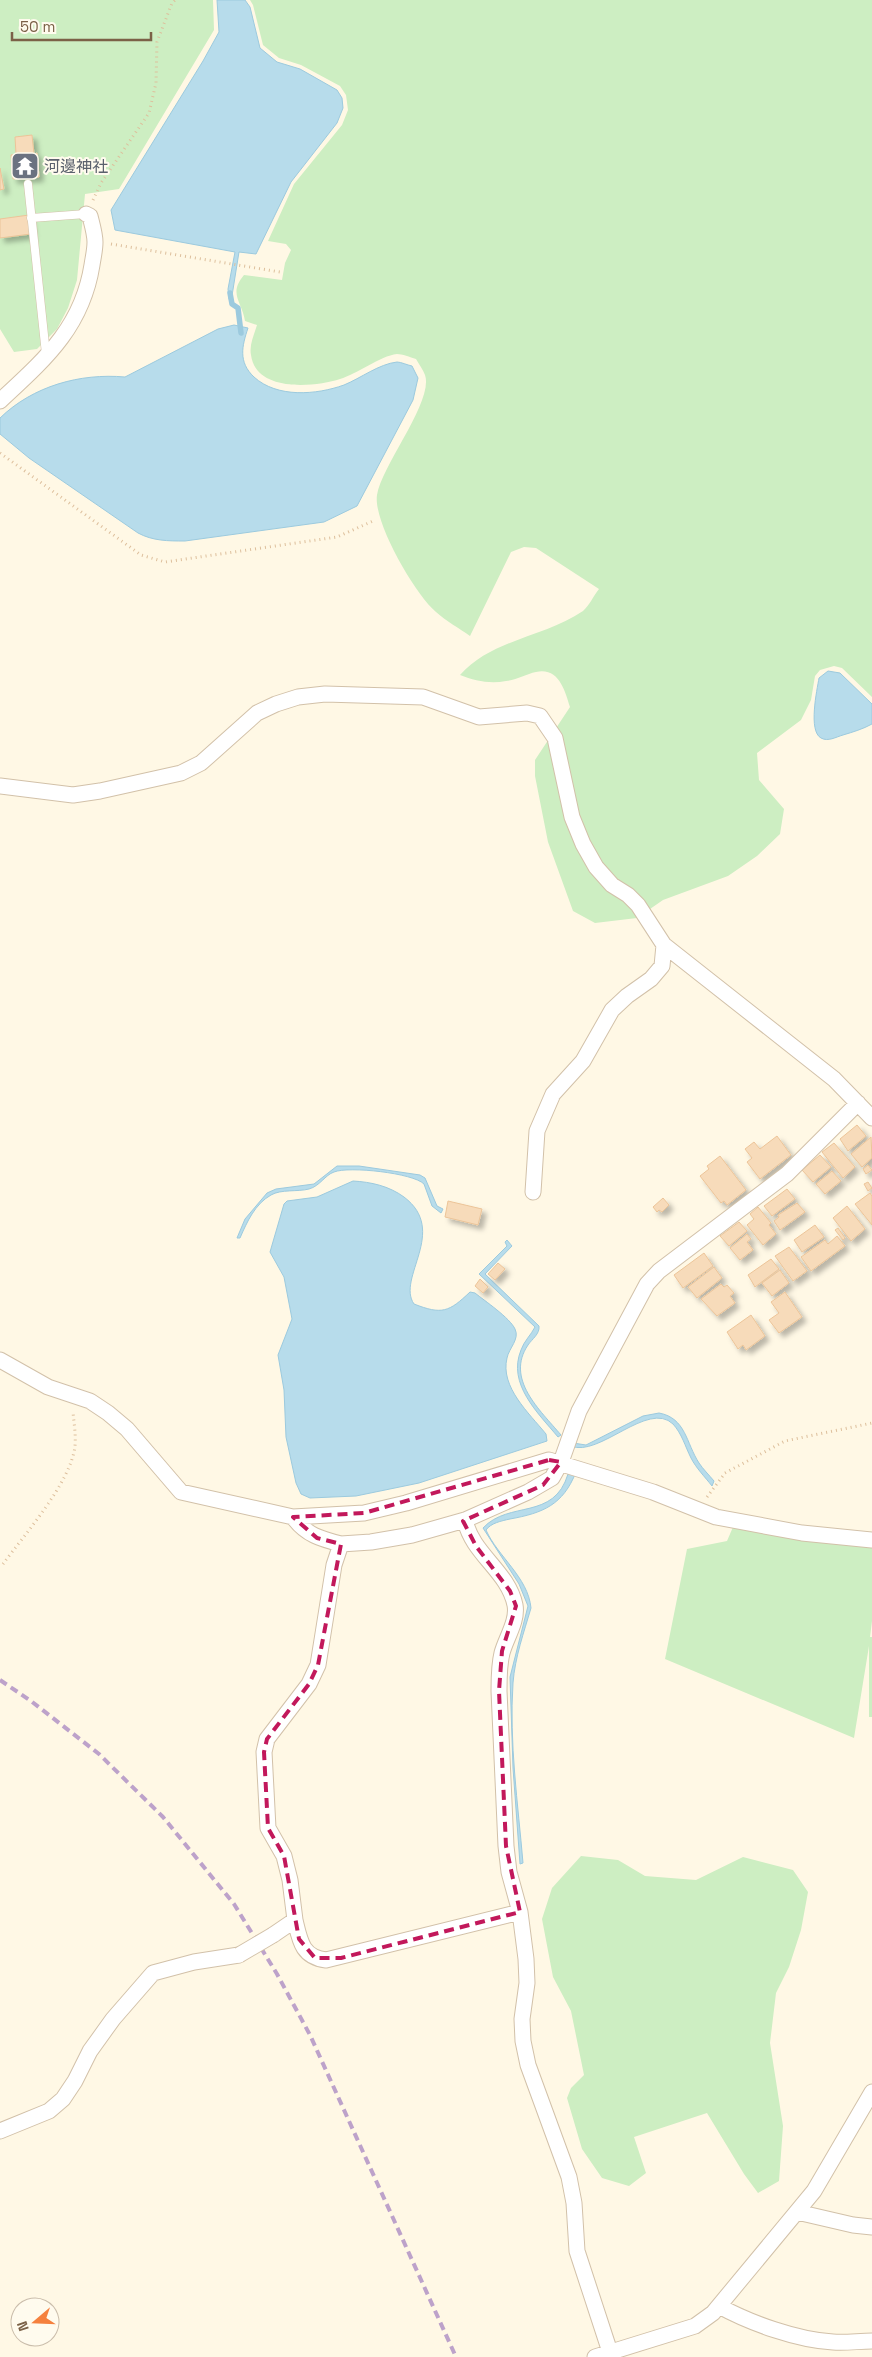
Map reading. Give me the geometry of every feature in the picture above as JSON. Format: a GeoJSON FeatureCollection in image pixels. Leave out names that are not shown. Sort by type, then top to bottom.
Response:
{"type":"FeatureCollection","features":[{"type":"Feature","properties":{"kind":"street"},"geometry":{"type":"LineString","coordinates":[[0,401],[47,357],[65,335],[80,310],[89,280],[95,242],[90,216],[86,214]]}},
{"type":"Feature","properties":{"kind":"street"},"geometry":{"type":"LineString","coordinates":[[0,786],[73,795],[181,773],[200,763],[257,713],[298,697],[326,694],[423,697],[479,717],[527,713],[540,716],[555,738],[572,817],[582,844],[596,867],[612,885],[638,905],[664,945],[834,1079],[872,1118]]}},
{"type":"Feature","properties":{"kind":"street"},"geometry":{"type":"LineString","coordinates":[[533,1192],[537,1131],[553,1094],[584,1061],[612,1010],[627,996],[651,979],[662,966],[664,945]]}},
{"type":"Feature","properties":{"kind":"street"},"geometry":{"type":"LineString","coordinates":[[293,1517],[301,1528],[317,1538],[341,1544],[371,1542],[412,1535],[465,1520],[543,1485],[552,1478],[561,1462],[579,1411],[647,1284],[659,1271],[787,1174],[858,1104]]}},
{"type":"Feature","properties":{"kind":"street"},"geometry":{"type":"LineString","coordinates":[[0,1360],[48,1387],[90,1401],[120,1423],[181,1492],[293,1517],[364,1513],[406,1503],[549,1460],[561,1462],[653,1492],[716,1517],[802,1533],[872,1540]]}},
{"type":"Feature","properties":{"kind":"street"},"geometry":{"type":"LineString","coordinates":[[465,1520],[476,1546],[501,1577],[516,1606],[514,1621],[502,1651],[499,1691],[506,1846],[509,1872],[520,1912],[526,1972],[522,2030],[525,2053],[569,2177],[573,2194],[577,2250],[610,2352]]}},
{"type":"Feature","properties":{"kind":"street"},"geometry":{"type":"LineString","coordinates":[[341,1544],[334,1564],[318,1665],[309,1684],[267,1739],[264,1752],[268,1828],[284,1856],[290,1880],[299,1939],[305,1950],[315,1958],[326,1960],[520,1912]]}},
{"type":"Feature","properties":{"kind":"street"},"geometry":{"type":"LineString","coordinates":[[0,2131],[49,2111],[63,2099],[75,2081],[90,2051],[153,1973],[194,1962],[239,1956],[295,1920]]}},
{"type":"Feature","properties":{"kind":"street"},"geometry":{"type":"LineString","coordinates":[[595,2357],[694,2326],[708,2318],[818,2186],[872,2092]]}},
{"type":"Feature","properties":{"kind":"street"},"geometry":{"type":"LineString","coordinates":[[797,2212],[854,2225],[872,2227]]}},
{"type":"Feature","properties":{"kind":"street"},"geometry":{"type":"LineString","coordinates":[[719,2306],[742,2319],[818,2340],[833,2342],[872,2341]]}},
{"type":"Feature","properties":{"kind":"lane"},"geometry":{"type":"LineString","coordinates":[[28,184],[47,357]]}},
{"type":"Feature","properties":{"kind":"lane"},"geometry":{"type":"LineString","coordinates":[[31,218],[86,214]]}},
{"type":"Feature","properties":{"kind":"path"},"geometry":{"type":"LineString","coordinates":[[86,214],[101,183],[149,113],[156,83],[157,42],[172,3],[175,0]]}},
{"type":"Feature","properties":{"kind":"path"},"geometry":{"type":"LineString","coordinates":[[95,242],[280,272]]}},
{"type":"Feature","properties":{"kind":"path"},"geometry":{"type":"LineString","coordinates":[[0,454],[140,555],[165,562],[337,536],[373,521]]}},
{"type":"Feature","properties":{"kind":"path"},"geometry":{"type":"LineString","coordinates":[[3,1564],[52,1498],[68,1469],[75,1447],[72,1396]]}},
{"type":"Feature","properties":{"kind":"path"},"geometry":{"type":"LineString","coordinates":[[696,1510],[725,1474],[785,1441],[872,1423]]}},
{"type":"Feature","properties":{"kind":"highlighted area"},"geometry":{"type":"Polygon","coordinates":[[[549,1460],[561,1462],[543,1485],[463,1521],[476,1546],[510,1591],[516,1606],[502,1651],[499,1691],[506,1846],[520,1912],[341,1958],[315,1958],[299,1939],[284,1856],[268,1828],[264,1752],[267,1739],[309,1684],[318,1665],[341,1544],[317,1538],[293,1517],[364,1513],[549,1460]]]}},
{"type":"Feature","properties":{"kind":"green space"},"geometry":{"type":"Polygon","coordinates":[[[0,0],[213,0],[214,30],[119,189],[85,194],[77,280],[68,308],[57,329],[37,349],[14,352],[0,329],[0,0]]]}},
{"type":"Feature","properties":{"kind":"green space"},"geometry":{"type":"Polygon","coordinates":[[[250,0],[872,0],[872,697],[842,668],[834,666],[820,670],[815,676],[811,700],[801,720],[757,753],[759,780],[784,809],[780,834],[757,856],[728,876],[663,900],[637,918],[595,923],[573,911],[548,842],[535,776],[535,760],[570,707],[563,688],[556,677],[544,671],[494,682],[460,675],[487,653],[568,620],[583,611],[599,589],[536,548],[524,547],[511,552],[470,636],[436,612],[417,590],[388,539],[378,507],[377,495],[381,482],[415,416],[426,386],[425,375],[416,359],[399,354],[390,355],[340,379],[302,385],[275,381],[264,376],[255,367],[251,348],[257,325],[245,321],[237,298],[237,287],[244,275],[282,280],[285,263],[291,250],[286,244],[268,241],[294,184],[342,125],[348,110],[346,95],[340,86],[301,65],[279,58],[263,45],[250,0]]]}},
{"type":"Feature","properties":{"kind":"green space"},"geometry":{"type":"Polygon","coordinates":[[[733,1527],[872,1547],[872,1621],[870,1637],[872,1637],[872,1717],[869,1717],[869,1646],[854,1738],[665,1659],[687,1549],[727,1541],[733,1527]]]}},
{"type":"Feature","properties":{"kind":"green space"},"geometry":{"type":"Polygon","coordinates":[[[581,1856],[618,1860],[645,1876],[696,1880],[743,1857],[793,1870],[808,1892],[801,1930],[789,1967],[776,1993],[770,2043],[783,2126],[779,2181],[758,2193],[744,2174],[707,2113],[634,2137],[646,2173],[629,2186],[602,2178],[582,2149],[567,2098],[571,2088],[584,2075],[571,2011],[553,1977],[542,1919],[552,1888],[581,1856]]]}},
{"type":"Feature","properties":{"kind":"water"},"geometry":{"type":"Polygon","coordinates":[[[217,0],[245,0],[250,7],[260,48],[277,62],[300,69],[337,90],[342,98],[343,108],[337,123],[291,182],[256,254],[239,252],[231,302],[228,289],[235,252],[115,230],[111,210],[219,32],[217,0]]]}},
{"type":"Feature","properties":{"kind":"water"},"geometry":{"type":"Polygon","coordinates":[[[234,325],[248,328],[243,347],[245,366],[254,377],[274,389],[297,393],[321,391],[344,385],[390,363],[399,362],[412,366],[418,378],[413,400],[357,506],[324,522],[185,541],[155,539],[138,533],[29,458],[0,434],[0,418],[13,407],[42,390],[58,384],[91,377],[125,377],[218,329],[234,325]]]}},
{"type":"Feature","properties":{"kind":"water"},"geometry":{"type":"Polygon","coordinates":[[[828,671],[840,673],[872,704],[872,724],[829,739],[821,738],[817,734],[814,710],[819,678],[828,671]]]}},
{"type":"Feature","properties":{"kind":"water"},"geometry":{"type":"Polygon","coordinates":[[[337,1166],[359,1166],[420,1175],[425,1178],[437,1206],[443,1209],[441,1213],[432,1206],[424,1184],[418,1180],[395,1174],[366,1170],[342,1170],[331,1173],[316,1186],[309,1189],[280,1192],[271,1195],[256,1208],[240,1238],[237,1238],[245,1219],[267,1193],[276,1189],[314,1184],[337,1166]]]}},
{"type":"Feature","properties":{"kind":"water"},"geometry":{"type":"Polygon","coordinates":[[[353,1181],[386,1187],[404,1197],[417,1210],[422,1224],[422,1239],[411,1281],[410,1293],[414,1304],[432,1310],[445,1310],[456,1304],[470,1292],[475,1293],[503,1315],[515,1329],[515,1340],[507,1358],[506,1369],[508,1379],[524,1408],[546,1434],[547,1441],[419,1483],[356,1496],[310,1498],[301,1494],[296,1483],[286,1437],[284,1390],[278,1355],[292,1319],[284,1277],[270,1252],[284,1204],[287,1201],[317,1197],[353,1181]]]}},
{"type":"Feature","properties":{"kind":"water"},"geometry":{"type":"Polygon","coordinates":[[[507,1240],[512,1246],[485,1274],[539,1326],[537,1334],[528,1345],[522,1358],[520,1370],[528,1393],[535,1405],[561,1435],[558,1437],[534,1408],[521,1386],[518,1375],[521,1350],[535,1327],[479,1274],[507,1246],[505,1242],[507,1240]]]}},
{"type":"Feature","properties":{"kind":"water"},"geometry":{"type":"Polygon","coordinates":[[[659,1413],[675,1420],[680,1426],[699,1463],[714,1481],[712,1486],[693,1462],[676,1428],[673,1424],[663,1419],[650,1419],[582,1448],[571,1446],[573,1443],[586,1445],[643,1416],[659,1413]]]}},
{"type":"Feature","properties":{"kind":"water"},"geometry":{"type":"Polygon","coordinates":[[[576,1472],[565,1492],[550,1506],[532,1514],[497,1523],[486,1530],[491,1540],[519,1577],[529,1597],[531,1608],[514,1673],[512,1705],[513,1750],[523,1863],[520,1864],[513,1768],[510,1677],[528,1606],[519,1584],[483,1528],[505,1514],[542,1504],[552,1498],[561,1489],[568,1474],[576,1472]]]}},
{"type":"Feature","properties":{"kind":"building","name":"河邊神社"},"geometry":{"type":"Polygon","coordinates":[[[32,135],[34,154],[37,153],[39,177],[13,179],[11,155],[16,154],[15,137],[32,135]]]}},
{"type":"Feature","properties":{"kind":"building"},"geometry":{"type":"Polygon","coordinates":[[[0,168],[4,189],[0,190],[0,168]]]}},
{"type":"Feature","properties":{"kind":"building"},"geometry":{"type":"Polygon","coordinates":[[[29,215],[31,234],[0,238],[0,219],[29,215]]]}},
{"type":"Feature","properties":{"kind":"building"},"geometry":{"type":"Polygon","coordinates":[[[857,1125],[866,1136],[848,1151],[840,1139],[857,1125]]]}},
{"type":"Feature","properties":{"kind":"building"},"geometry":{"type":"Polygon","coordinates":[[[777,1136],[791,1155],[760,1179],[747,1162],[752,1158],[745,1149],[754,1142],[760,1149],[777,1136]]]}},
{"type":"Feature","properties":{"kind":"building"},"geometry":{"type":"Polygon","coordinates":[[[871,1137],[872,1158],[862,1167],[851,1154],[871,1137]]]}},
{"type":"Feature","properties":{"kind":"building"},"geometry":{"type":"Polygon","coordinates":[[[834,1143],[855,1167],[843,1178],[822,1152],[834,1143]]]}},
{"type":"Feature","properties":{"kind":"building"},"geometry":{"type":"Polygon","coordinates":[[[820,1155],[831,1167],[813,1182],[802,1170],[820,1155]]]}},
{"type":"Feature","properties":{"kind":"building"},"geometry":{"type":"Polygon","coordinates":[[[720,1156],[746,1190],[727,1205],[724,1201],[721,1203],[700,1176],[709,1169],[707,1166],[720,1156]]]}},
{"type":"Feature","properties":{"kind":"building"},"geometry":{"type":"Polygon","coordinates":[[[868,1165],[872,1170],[866,1174],[863,1169],[868,1165]]]}},
{"type":"Feature","properties":{"kind":"building"},"geometry":{"type":"Polygon","coordinates":[[[832,1171],[841,1181],[825,1194],[816,1184],[832,1171]]]}},
{"type":"Feature","properties":{"kind":"building"},"geometry":{"type":"Polygon","coordinates":[[[868,1182],[872,1188],[868,1191],[864,1184],[868,1182]]]}},
{"type":"Feature","properties":{"kind":"building"},"geometry":{"type":"Polygon","coordinates":[[[787,1189],[795,1199],[772,1216],[764,1206],[787,1189]]]}},
{"type":"Feature","properties":{"kind":"building"},"geometry":{"type":"Polygon","coordinates":[[[870,1193],[872,1196],[872,1225],[855,1204],[870,1193]]]}},
{"type":"Feature","properties":{"kind":"building"},"geometry":{"type":"Polygon","coordinates":[[[663,1198],[669,1205],[662,1212],[659,1210],[657,1212],[653,1207],[663,1198]]]}},
{"type":"Feature","properties":{"kind":"building"},"geometry":{"type":"Polygon","coordinates":[[[448,1201],[482,1209],[478,1225],[445,1217],[448,1201]]]}},
{"type":"Feature","properties":{"kind":"building"},"geometry":{"type":"Polygon","coordinates":[[[797,1203],[805,1212],[780,1230],[774,1221],[779,1217],[778,1215],[797,1203]]]}},
{"type":"Feature","properties":{"kind":"building"},"geometry":{"type":"Polygon","coordinates":[[[847,1206],[865,1229],[851,1241],[833,1218],[847,1206]]]}},
{"type":"Feature","properties":{"kind":"building"},"geometry":{"type":"Polygon","coordinates":[[[758,1207],[771,1223],[769,1225],[776,1234],[763,1245],[747,1225],[754,1219],[750,1214],[758,1207]]]}},
{"type":"Feature","properties":{"kind":"building"},"geometry":{"type":"Polygon","coordinates":[[[739,1222],[747,1231],[729,1246],[720,1236],[739,1222]]]}},
{"type":"Feature","properties":{"kind":"building"},"geometry":{"type":"Polygon","coordinates":[[[815,1225],[824,1237],[802,1252],[794,1240],[815,1225]]]}},
{"type":"Feature","properties":{"kind":"building"},"geometry":{"type":"Polygon","coordinates":[[[838,1228],[845,1238],[843,1240],[835,1230],[838,1228]]]}},
{"type":"Feature","properties":{"kind":"building"},"geometry":{"type":"Polygon","coordinates":[[[747,1234],[751,1239],[747,1242],[753,1250],[740,1260],[730,1248],[747,1234]]]}},
{"type":"Feature","properties":{"kind":"building"},"geometry":{"type":"Polygon","coordinates":[[[837,1236],[845,1246],[811,1271],[801,1257],[825,1240],[828,1244],[837,1236]]]}},
{"type":"Feature","properties":{"kind":"building"},"geometry":{"type":"Polygon","coordinates":[[[789,1247],[807,1271],[793,1281],[775,1256],[789,1247]]]}},
{"type":"Feature","properties":{"kind":"building"},"geometry":{"type":"Polygon","coordinates":[[[704,1253],[713,1266],[683,1288],[674,1275],[704,1253]]]}},
{"type":"Feature","properties":{"kind":"building"},"geometry":{"type":"Polygon","coordinates":[[[771,1259],[779,1269],[755,1287],[748,1275],[771,1259]]]}},
{"type":"Feature","properties":{"kind":"building"},"geometry":{"type":"Polygon","coordinates":[[[498,1263],[505,1269],[495,1280],[488,1274],[498,1263]]]}},
{"type":"Feature","properties":{"kind":"building"},"geometry":{"type":"Polygon","coordinates":[[[714,1267],[722,1278],[697,1298],[688,1287],[714,1267]]]}},
{"type":"Feature","properties":{"kind":"building"},"geometry":{"type":"Polygon","coordinates":[[[780,1270],[789,1283],[772,1296],[762,1283],[780,1270]]]}},
{"type":"Feature","properties":{"kind":"building"},"geometry":{"type":"Polygon","coordinates":[[[480,1279],[488,1287],[483,1293],[475,1286],[480,1279]]]}},
{"type":"Feature","properties":{"kind":"building"},"geometry":{"type":"Polygon","coordinates":[[[721,1284],[724,1287],[727,1285],[734,1293],[730,1296],[735,1303],[717,1316],[701,1299],[721,1284]]]}},
{"type":"Feature","properties":{"kind":"building"},"geometry":{"type":"Polygon","coordinates":[[[785,1292],[802,1317],[779,1333],[769,1320],[779,1313],[771,1302],[785,1292]]]}},
{"type":"Feature","properties":{"kind":"building"},"geometry":{"type":"Polygon","coordinates":[[[751,1315],[765,1336],[746,1350],[743,1345],[738,1349],[727,1332],[751,1315]]]}},
{"type":"Feature","properties":{"kind":"waterway"},"geometry":{"type":"LineString","coordinates":[[230,293],[232,304],[238,308],[241,333]]}},
{"type":"Feature","properties":{"kind":"railway"},"geometry":{"type":"LineString","coordinates":[[0,1680],[31,1701],[99,1754],[163,1817],[234,1904],[277,1974],[310,2035],[456,2357]]}},
{"type":"Feature","properties":{"kind":"place","name":"河邊神社"},"geometry":{"type":"Point","coordinates":[25,166]}}]}
